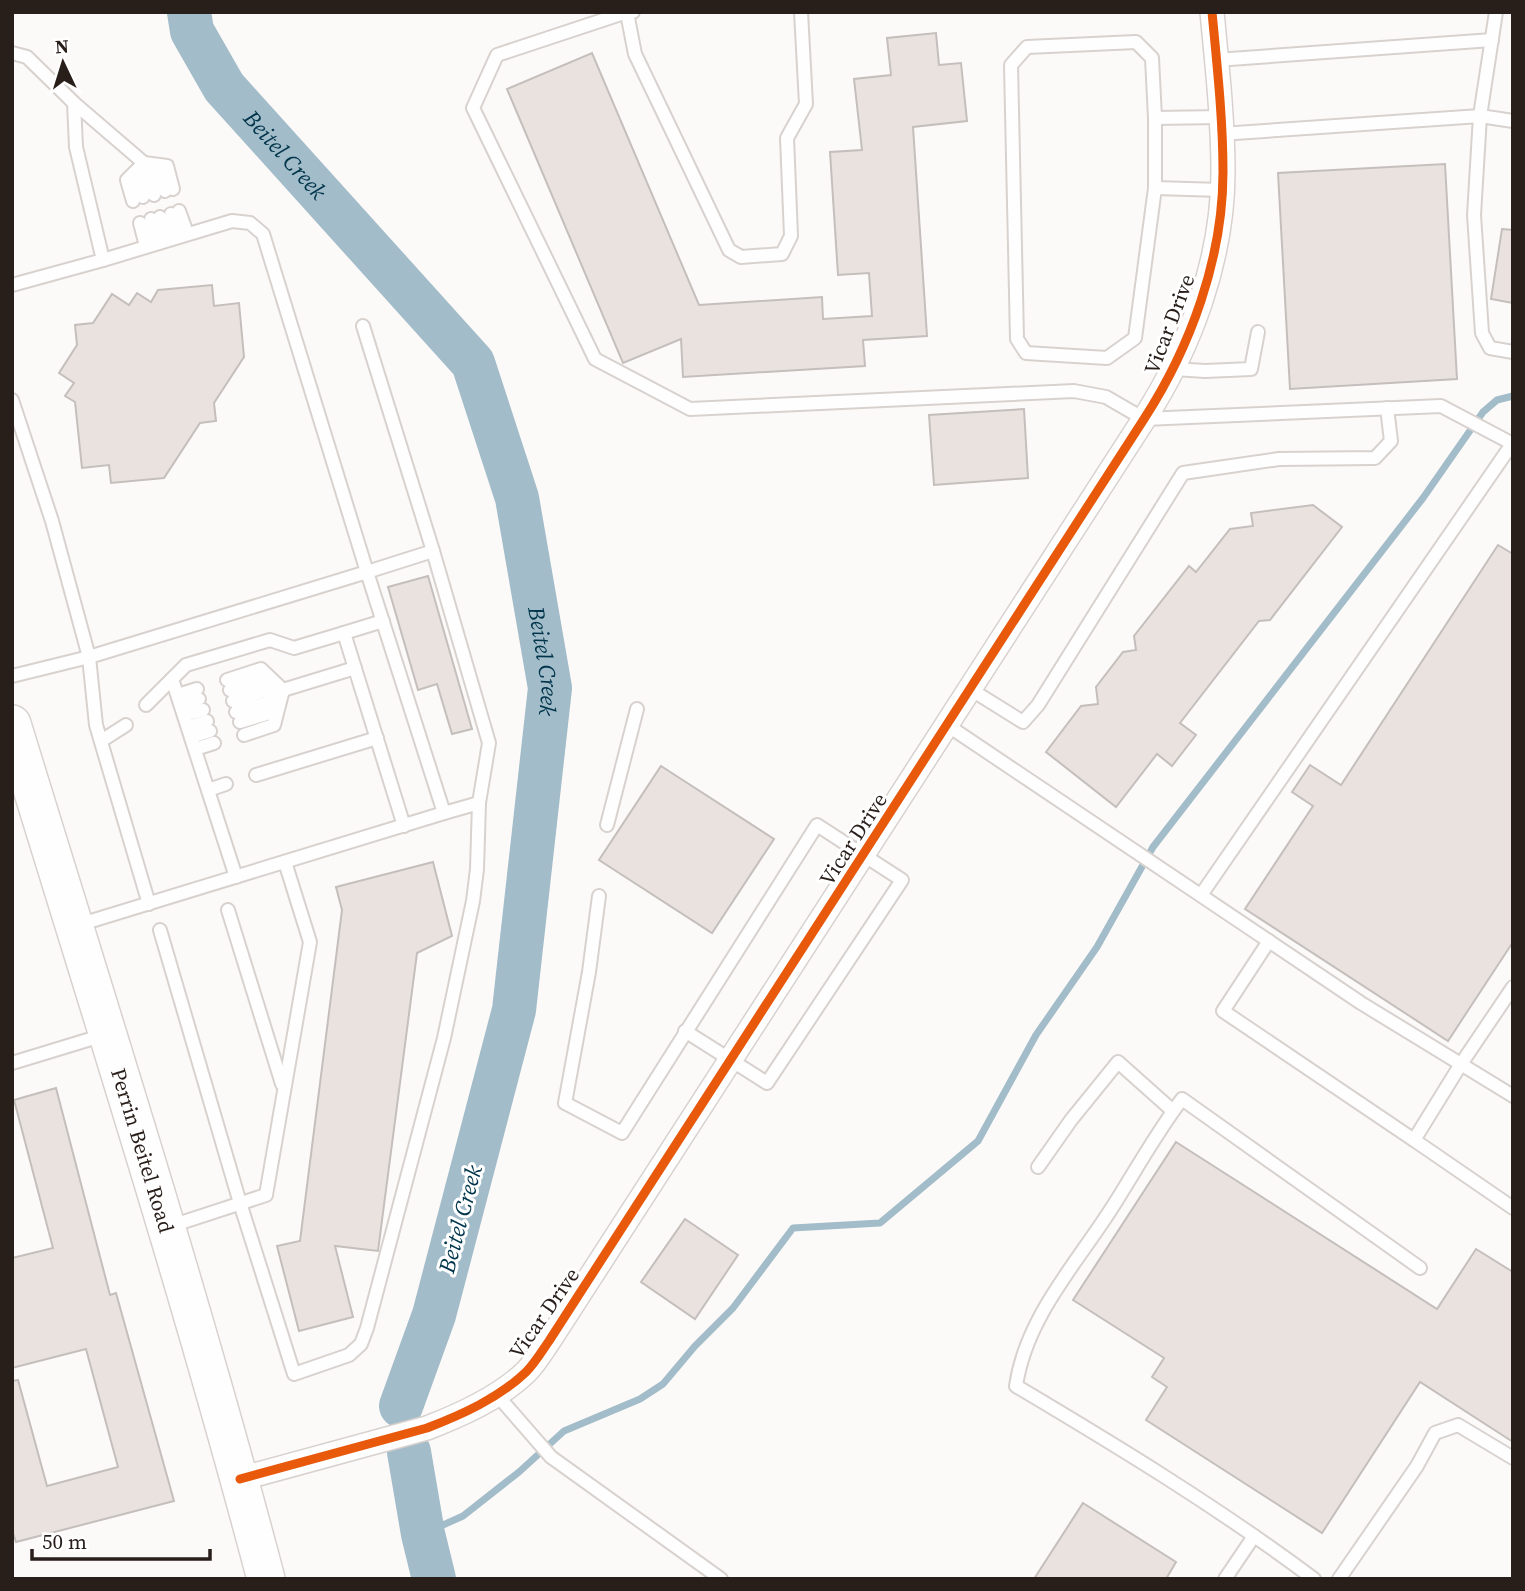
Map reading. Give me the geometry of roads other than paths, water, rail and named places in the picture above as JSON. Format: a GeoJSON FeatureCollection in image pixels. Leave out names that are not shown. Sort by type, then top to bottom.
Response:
{"type":"FeatureCollection","features":[{"type":"Feature","properties":{"kind":"main road","name":"Perrin Beitel Road"},"geometry":{"type":"LineString","coordinates":[[12,724],[167,1227],[267,1579]]}},
{"type":"Feature","properties":{"kind":"street","name":"Vicar Drive"},"geometry":{"type":"LineString","coordinates":[[240,1479],[427,1429],[450,1420],[497,1395],[526,1371],[549,1341],[864,855],[1174,369],[1193,323],[1219,222],[1222,190],[1221,126],[1212,12]]}},
{"type":"Feature","properties":{"kind":"lane"},"geometry":{"type":"LineString","coordinates":[[627,12],[635,54],[729,250],[741,257],[782,254],[792,236],[787,138],[806,104],[801,12]]}},
{"type":"Feature","properties":{"kind":"lane"},"geometry":{"type":"LineString","coordinates":[[633,12],[498,55],[473,108],[595,359],[690,409],[1074,391],[1106,397],[1144,419],[1441,406],[1512,444],[1201,895]]}},
{"type":"Feature","properties":{"kind":"lane"},"geometry":{"type":"LineString","coordinates":[[1496,12],[1480,116],[1474,215],[1482,333],[1490,348],[1513,352]]}},
{"type":"Feature","properties":{"kind":"lane"},"geometry":{"type":"LineString","coordinates":[[1216,60],[1492,40]]}},
{"type":"Feature","properties":{"kind":"lane"},"geometry":{"type":"LineString","coordinates":[[1136,42],[1152,58],[1155,118],[1156,188],[1135,338],[1107,359],[1026,353],[1017,339],[1011,65],[1027,47],[1136,42]]}},
{"type":"Feature","properties":{"kind":"lane"},"geometry":{"type":"LineString","coordinates":[[12,53],[27,57],[74,103],[144,163],[154,195]]}},
{"type":"Feature","properties":{"kind":"lane"},"geometry":{"type":"LineString","coordinates":[[74,103],[76,147],[103,260]]}},
{"type":"Feature","properties":{"kind":"lane"},"geometry":{"type":"LineString","coordinates":[[1155,118],[1221,126],[1480,116],[1513,121]]}},
{"type":"Feature","properties":{"kind":"lane"},"geometry":{"type":"LineString","coordinates":[[144,163],[167,166],[154,195]]}},
{"type":"Feature","properties":{"kind":"lane"},"geometry":{"type":"LineString","coordinates":[[144,163],[127,180],[154,195]]}},
{"type":"Feature","properties":{"kind":"lane"},"geometry":{"type":"LineString","coordinates":[[1156,188],[1222,190]]}},
{"type":"Feature","properties":{"kind":"lane"},"geometry":{"type":"LineString","coordinates":[[167,240],[160,217],[167,240]]}},
{"type":"Feature","properties":{"kind":"lane"},"geometry":{"type":"LineString","coordinates":[[12,285],[232,221],[250,223],[263,234],[444,813]]}},
{"type":"Feature","properties":{"kind":"lane"},"geometry":{"type":"LineString","coordinates":[[160,930],[240,1203],[294,1374],[349,1355],[361,1344],[368,1328],[444,1038],[473,901],[479,803],[489,743],[363,326]]}},
{"type":"Feature","properties":{"kind":"lane"},"geometry":{"type":"LineString","coordinates":[[1174,369],[1251,369],[1258,332]]}},
{"type":"Feature","properties":{"kind":"lane"},"geometry":{"type":"LineString","coordinates":[[12,400],[52,522],[89,657],[96,725],[149,904]]}},
{"type":"Feature","properties":{"kind":"lane"},"geometry":{"type":"LineString","coordinates":[[970,689],[1023,722],[1038,705],[1183,473],[1279,459],[1375,458],[1391,441],[1387,408]]}},
{"type":"Feature","properties":{"kind":"lane"},"geometry":{"type":"LineString","coordinates":[[12,676],[89,657],[433,551]]}},
{"type":"Feature","properties":{"kind":"lane"},"geometry":{"type":"LineString","coordinates":[[146,705],[186,665],[270,640],[294,648],[383,621]]}},
{"type":"Feature","properties":{"kind":"lane"},"geometry":{"type":"LineString","coordinates":[[344,633],[404,826]]}},
{"type":"Feature","properties":{"kind":"lane"},"geometry":{"type":"LineString","coordinates":[[235,707],[264,691],[284,690],[355,668]]}},
{"type":"Feature","properties":{"kind":"lane"},"geometry":{"type":"LineString","coordinates":[[235,707],[261,669],[284,690]]}},
{"type":"Feature","properties":{"kind":"lane"},"geometry":{"type":"LineString","coordinates":[[172,679],[236,877]]}},
{"type":"Feature","properties":{"kind":"lane"},"geometry":{"type":"LineString","coordinates":[[235,707],[270,713],[284,690]]}},
{"type":"Feature","properties":{"kind":"lane"},"geometry":{"type":"LineString","coordinates":[[607,825],[637,709]]}},
{"type":"Feature","properties":{"kind":"lane"},"geometry":{"type":"LineString","coordinates":[[186,721],[205,716]]}},
{"type":"Feature","properties":{"kind":"lane"},"geometry":{"type":"LineString","coordinates":[[186,721],[205,716]]}},
{"type":"Feature","properties":{"kind":"lane"},"geometry":{"type":"LineString","coordinates":[[186,721],[205,716]]}},
{"type":"Feature","properties":{"kind":"lane"},"geometry":{"type":"LineString","coordinates":[[101,741],[126,724]]}},
{"type":"Feature","properties":{"kind":"lane"},"geometry":{"type":"LineString","coordinates":[[947,725],[1361,1003],[1513,1096]]}},
{"type":"Feature","properties":{"kind":"lane"},"geometry":{"type":"LineString","coordinates":[[256,775],[377,738]]}},
{"type":"Feature","properties":{"kind":"lane"},"geometry":{"type":"LineString","coordinates":[[208,790],[226,784]]}},
{"type":"Feature","properties":{"kind":"lane"},"geometry":{"type":"LineString","coordinates":[[74,926],[479,803]]}},
{"type":"Feature","properties":{"kind":"lane"},"geometry":{"type":"LineString","coordinates":[[599,896],[587,984],[565,1104],[622,1133],[685,1031],[817,825],[902,880],[767,1083],[685,1031]]}},
{"type":"Feature","properties":{"kind":"lane"},"geometry":{"type":"LineString","coordinates":[[167,1227],[265,1195],[310,942],[285,862]]}},
{"type":"Feature","properties":{"kind":"lane"},"geometry":{"type":"LineString","coordinates":[[228,911],[284,1088]]}},
{"type":"Feature","properties":{"kind":"lane"},"geometry":{"type":"LineString","coordinates":[[1269,941],[1223,1011],[1513,1208]]}},
{"type":"Feature","properties":{"kind":"lane"},"geometry":{"type":"LineString","coordinates":[[1414,1140],[1513,987]]}},
{"type":"Feature","properties":{"kind":"lane"},"geometry":{"type":"LineString","coordinates":[[12,1063],[108,1034]]}},
{"type":"Feature","properties":{"kind":"lane"},"geometry":{"type":"LineString","coordinates":[[1038,1167],[1071,1120],[1118,1062],[1173,1111]]}},
{"type":"Feature","properties":{"kind":"lane"},"geometry":{"type":"LineString","coordinates":[[1314,1579],[1254,1536],[1101,1437],[1016,1386],[1019,1363],[1051,1297],[1182,1099],[1420,1268]]}},
{"type":"Feature","properties":{"kind":"lane"},"geometry":{"type":"LineString","coordinates":[[497,1395],[551,1457],[721,1579]]}},
{"type":"Feature","properties":{"kind":"lane"},"geometry":{"type":"LineString","coordinates":[[1339,1579],[1417,1466],[1436,1433],[1458,1425],[1513,1458]]}},
{"type":"Feature","properties":{"kind":"lane"},"geometry":{"type":"LineString","coordinates":[[1225,1579],[1254,1536]]}},
{"type":"Feature","properties":{"kind":"waterway","name":"Beitel Creek"},"geometry":{"type":"LineString","coordinates":[[189,12],[192,31],[224,87],[473,363],[517,498],[550,688],[514,1010],[434,1315],[401,1406]]}},
{"type":"Feature","properties":{"kind":"waterway"},"geometry":{"type":"LineString","coordinates":[[423,1534],[463,1516],[519,1472],[564,1431],[640,1399],[663,1384],[695,1346],[733,1308],[793,1228],[880,1223],[978,1141],[1036,1035],[1097,947],[1153,847],[1423,498],[1483,412],[1497,400],[1513,396]]}},
{"type":"Feature","properties":{"kind":"waterway","name":"Beitel Creek"},"geometry":{"type":"LineString","coordinates":[[409,1452],[423,1534],[434,1579]]}}]}
